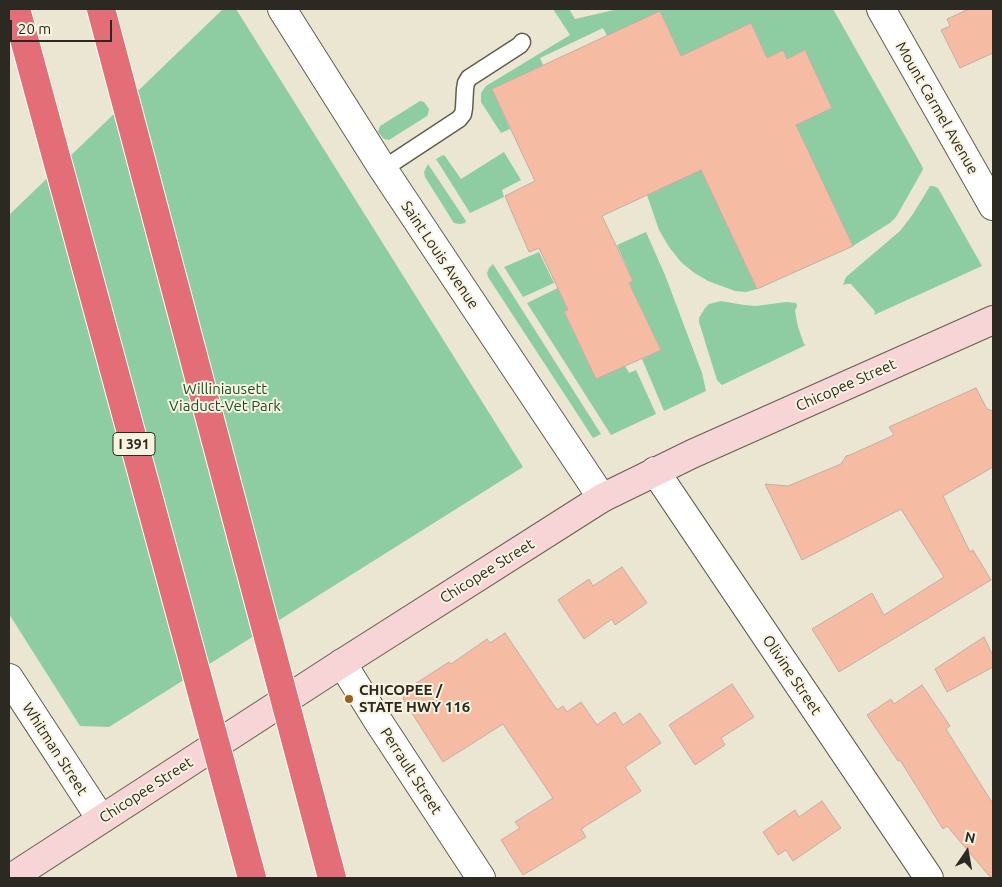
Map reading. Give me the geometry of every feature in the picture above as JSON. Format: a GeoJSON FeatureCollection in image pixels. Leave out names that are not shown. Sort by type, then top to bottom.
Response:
{"type":"FeatureCollection","features":[{"type":"Feature","properties":{"kind":"highway","name":"I 391"},"geometry":{"type":"LineString","coordinates":[[16,9],[252,878]]}},
{"type":"Feature","properties":{"kind":"highway"},"geometry":{"type":"LineString","coordinates":[[101,9],[332,878]]}},
{"type":"Feature","properties":{"kind":"main road","name":"Chicopee Street"},"geometry":{"type":"LineString","coordinates":[[23,875],[101,819],[480,574],[602,498],[701,450],[993,320]]}},
{"type":"Feature","properties":{"kind":"street","name":"Saint Louis Avenue"},"geometry":{"type":"LineString","coordinates":[[282,9],[383,169],[602,498]]}},
{"type":"Feature","properties":{"kind":"street","name":"Mount Carmel Avenue"},"geometry":{"type":"LineString","coordinates":[[881,9],[993,206]]}},
{"type":"Feature","properties":{"kind":"street","name":"Olivine Street"},"geometry":{"type":"LineString","coordinates":[[655,471],[929,878]]}},
{"type":"Feature","properties":{"kind":"street","name":"Perrault Street"},"geometry":{"type":"LineString","coordinates":[[342,663],[481,878]]}},
{"type":"Feature","properties":{"kind":"street","name":"Whitman Street"},"geometry":{"type":"LineString","coordinates":[[9,678],[101,819]]}},
{"type":"Feature","properties":{"kind":"lane"},"geometry":{"type":"LineString","coordinates":[[383,169],[459,119],[463,114],[465,89],[469,78],[522,42]]}},
{"type":"Feature","properties":{"kind":"green space","name":"Williniausett Viaduct-Vet Park"},"geometry":{"type":"Polygon","coordinates":[[[223,9],[236,9],[523,467],[109,727],[80,726],[9,614],[9,215],[223,9]]]}},
{"type":"Feature","properties":{"kind":"green space"},"geometry":{"type":"Polygon","coordinates":[[[553,9],[569,9],[575,19],[618,9],[833,9],[923,169],[896,217],[890,223],[853,246],[796,125],[832,108],[805,50],[787,59],[783,50],[767,58],[751,23],[681,56],[660,11],[607,36],[603,28],[540,58],[543,65],[492,89],[510,129],[501,133],[481,102],[481,93],[486,86],[570,35],[553,9]]]}},
{"type":"Feature","properties":{"kind":"green space"},"geometry":{"type":"Polygon","coordinates":[[[420,101],[424,102],[429,109],[427,116],[389,140],[384,139],[378,132],[380,126],[420,101]]]}},
{"type":"Feature","properties":{"kind":"green space"},"geometry":{"type":"Polygon","coordinates":[[[504,152],[521,180],[502,190],[504,197],[470,213],[436,159],[443,155],[445,156],[461,179],[504,152]]]}},
{"type":"Feature","properties":{"kind":"green space"},"geometry":{"type":"Polygon","coordinates":[[[428,164],[466,221],[465,223],[454,223],[425,177],[424,172],[428,164]]]}},
{"type":"Feature","properties":{"kind":"green space"},"geometry":{"type":"Polygon","coordinates":[[[701,170],[757,289],[746,292],[735,291],[708,281],[693,272],[681,262],[659,230],[647,195],[701,170]]]}},
{"type":"Feature","properties":{"kind":"green space"},"geometry":{"type":"Polygon","coordinates":[[[930,186],[938,188],[982,266],[874,315],[873,309],[851,284],[843,285],[846,277],[900,231],[930,186]]]}},
{"type":"Feature","properties":{"kind":"green space"},"geometry":{"type":"Polygon","coordinates":[[[646,232],[665,275],[702,373],[706,391],[664,411],[642,359],[661,350],[629,283],[633,281],[617,245],[646,232]]]}},
{"type":"Feature","properties":{"kind":"green space"},"geometry":{"type":"Polygon","coordinates":[[[539,252],[554,283],[523,297],[504,267],[539,252]]]}},
{"type":"Feature","properties":{"kind":"green space"},"geometry":{"type":"Polygon","coordinates":[[[493,264],[601,434],[593,438],[488,277],[487,273],[493,264]]]}},
{"type":"Feature","properties":{"kind":"green space"},"geometry":{"type":"Polygon","coordinates":[[[558,288],[568,310],[564,312],[596,379],[625,366],[629,373],[636,370],[656,414],[611,435],[527,303],[558,288]]]}},
{"type":"Feature","properties":{"kind":"green space"},"geometry":{"type":"Polygon","coordinates":[[[721,301],[756,306],[786,302],[796,303],[795,311],[798,327],[806,345],[722,385],[717,380],[699,322],[699,318],[709,304],[721,301]]]}},
{"type":"Feature","properties":{"kind":"building"},"geometry":{"type":"Polygon","coordinates":[[[969,9],[993,9],[993,53],[960,68],[941,30],[950,26],[947,19],[969,9]]]}},
{"type":"Feature","properties":{"kind":"building"},"geometry":{"type":"Polygon","coordinates":[[[660,11],[681,56],[751,23],[767,58],[783,50],[787,59],[805,50],[832,108],[796,125],[853,246],[757,289],[701,170],[602,216],[633,281],[629,283],[661,350],[596,379],[564,311],[568,310],[539,248],[529,252],[505,196],[535,181],[492,89],[660,11]]]}},
{"type":"Feature","properties":{"kind":"building"},"geometry":{"type":"Polygon","coordinates":[[[976,388],[987,409],[993,411],[993,467],[943,496],[970,552],[973,550],[991,580],[839,672],[812,629],[872,593],[884,615],[944,577],[901,509],[802,560],[765,484],[788,486],[841,464],[846,456],[894,435],[889,427],[976,388]]]}},
{"type":"Feature","properties":{"kind":"building"},"geometry":{"type":"Polygon","coordinates":[[[622,567],[647,603],[615,625],[612,619],[584,639],[558,600],[589,579],[593,586],[622,567]]]}},
{"type":"Feature","properties":{"kind":"building"},"geometry":{"type":"Polygon","coordinates":[[[505,633],[557,710],[563,706],[567,712],[581,702],[597,725],[615,712],[623,725],[640,713],[661,743],[625,767],[641,791],[581,829],[586,837],[523,875],[501,840],[520,828],[515,822],[553,798],[503,724],[443,762],[403,699],[407,689],[449,662],[451,664],[487,639],[490,643],[505,633]]]}},
{"type":"Feature","properties":{"kind":"building"},"geometry":{"type":"Polygon","coordinates":[[[984,637],[993,656],[993,667],[947,692],[935,669],[984,637]]]}},
{"type":"Feature","properties":{"kind":"building"},"geometry":{"type":"Polygon","coordinates":[[[732,684],[754,717],[721,738],[725,745],[695,765],[669,725],[732,684]]]}},
{"type":"Feature","properties":{"kind":"building"},"geometry":{"type":"Polygon","coordinates":[[[922,685],[950,726],[946,729],[993,804],[993,878],[947,826],[943,829],[900,760],[898,761],[867,715],[891,699],[894,704],[922,685]]]}},
{"type":"Feature","properties":{"kind":"building"},"geometry":{"type":"Polygon","coordinates":[[[822,801],[841,828],[793,861],[786,850],[778,855],[763,832],[795,810],[799,817],[822,801]]]}},
{"type":"Feature","properties":{"kind":"place","name":"CHICOPEE / STATE HWY 116"},"geometry":{"type":"Point","coordinates":[349,699]}}]}
